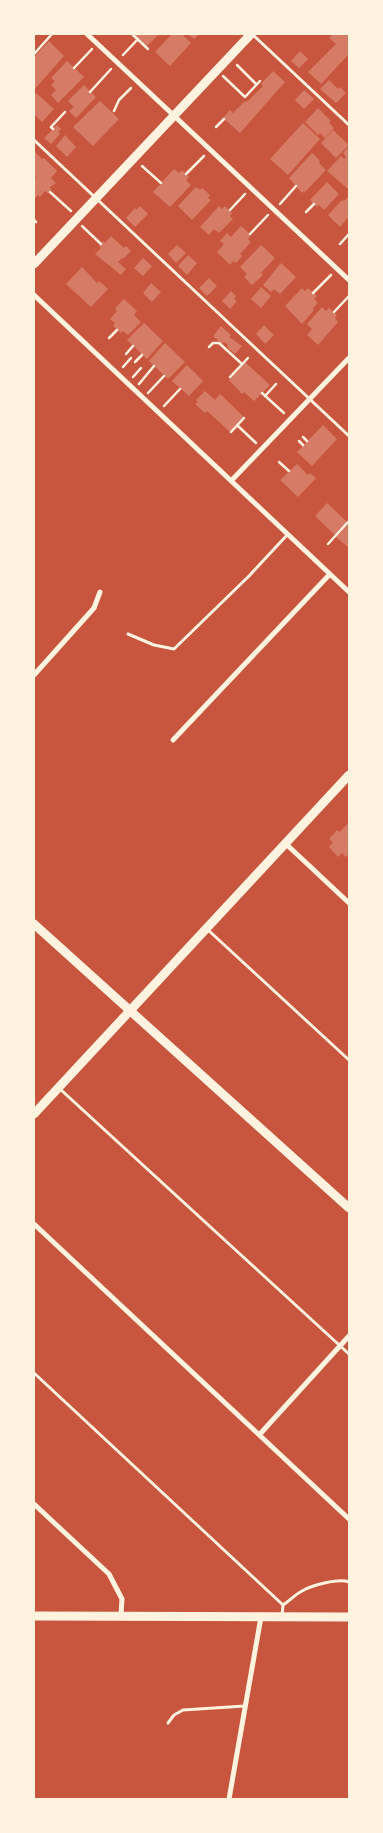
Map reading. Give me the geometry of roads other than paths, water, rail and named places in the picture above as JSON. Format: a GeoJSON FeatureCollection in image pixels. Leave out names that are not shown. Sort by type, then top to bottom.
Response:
{"type":"FeatureCollection","features":[{"type":"Feature","properties":{"kind":"main road"},"geometry":{"type":"LineString","coordinates":[[34,264],[251,34]]}},
{"type":"Feature","properties":{"kind":"main road"},"geometry":{"type":"LineString","coordinates":[[34,1114],[349,774]]}},
{"type":"Feature","properties":{"kind":"main road"},"geometry":{"type":"LineString","coordinates":[[34,924],[349,1208]]}},
{"type":"Feature","properties":{"kind":"main road"},"geometry":{"type":"LineString","coordinates":[[34,1616],[349,1617]]}},
{"type":"Feature","properties":{"kind":"street"},"geometry":{"type":"LineString","coordinates":[[87,34],[349,280]]}},
{"type":"Feature","properties":{"kind":"street"},"geometry":{"type":"LineString","coordinates":[[34,295],[349,592]]}},
{"type":"Feature","properties":{"kind":"street"},"geometry":{"type":"LineString","coordinates":[[231,481],[349,358]]}},
{"type":"Feature","properties":{"kind":"street"},"geometry":{"type":"LineString","coordinates":[[173,740],[330,574]]}},
{"type":"Feature","properties":{"kind":"street"},"geometry":{"type":"LineString","coordinates":[[34,675],[94,608],[100,592]]}},
{"type":"Feature","properties":{"kind":"street"},"geometry":{"type":"LineString","coordinates":[[285,843],[349,903]]}},
{"type":"Feature","properties":{"kind":"street"},"geometry":{"type":"LineString","coordinates":[[34,1224],[349,1519]]}},
{"type":"Feature","properties":{"kind":"street"},"geometry":{"type":"LineString","coordinates":[[260,1434],[349,1336]]}},
{"type":"Feature","properties":{"kind":"street"},"geometry":{"type":"LineString","coordinates":[[34,1504],[109,1574],[122,1599],[121,1615]]}},
{"type":"Feature","properties":{"kind":"street"},"geometry":{"type":"LineString","coordinates":[[230,1799],[261,1618]]}},
{"type":"Feature","properties":{"kind":"lane"},"geometry":{"type":"LineString","coordinates":[[251,34],[349,126]]}},
{"type":"Feature","properties":{"kind":"lane"},"geometry":{"type":"LineString","coordinates":[[34,140],[349,436]]}},
{"type":"Feature","properties":{"kind":"lane"},"geometry":{"type":"LineString","coordinates":[[128,634],[154,645],[174,649],[249,576],[288,534]]}},
{"type":"Feature","properties":{"kind":"lane"},"geometry":{"type":"LineString","coordinates":[[206,928],[349,1060]]}},
{"type":"Feature","properties":{"kind":"lane"},"geometry":{"type":"LineString","coordinates":[[58,1088],[349,1354]]}},
{"type":"Feature","properties":{"kind":"lane"},"geometry":{"type":"LineString","coordinates":[[34,1373],[283,1605]]}},
{"type":"Feature","properties":{"kind":"lane"},"geometry":{"type":"LineString","coordinates":[[282,1618],[283,1605],[302,1590],[325,1583],[344,1580],[349,1582]]}},
{"type":"Feature","properties":{"kind":"lane"},"geometry":{"type":"LineString","coordinates":[[168,1723],[174,1715],[183,1710],[246,1706]]}}]}
